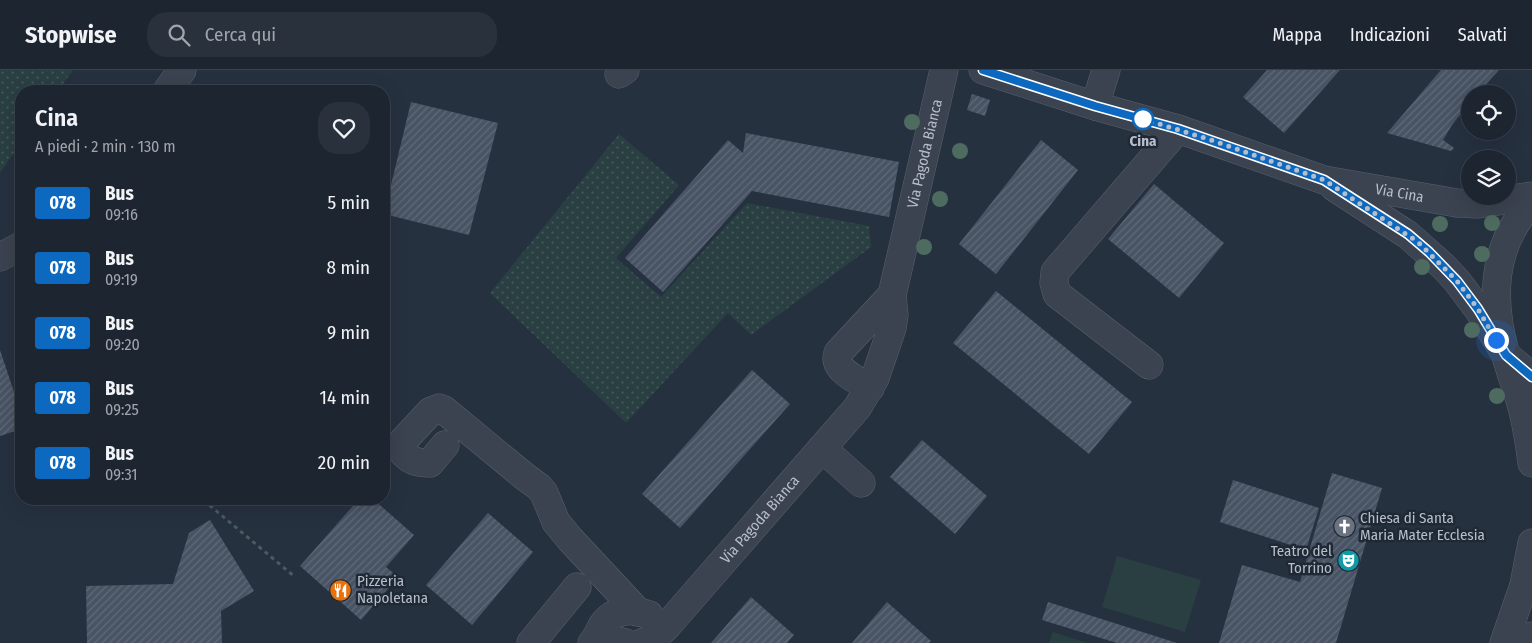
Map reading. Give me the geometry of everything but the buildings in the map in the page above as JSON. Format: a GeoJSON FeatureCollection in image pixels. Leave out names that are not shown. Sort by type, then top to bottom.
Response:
{"type":"FeatureCollection","features":[{"type":"Feature","properties":{"kind":"street"},"geometry":{"type":"LineString","coordinates":[[171,85],[182,70]]}},
{"type":"Feature","properties":{"kind":"street","name":"Via Pagoda Bianca"},"geometry":{"type":"LineString","coordinates":[[642,643],[654,638],[666,627],[822,448],[856,408],[870,388],[880,368],[892,328],[894,315],[892,295],[944,70]]}},
{"type":"Feature","properties":{"kind":"street","name":"Via Cina"},"geometry":{"type":"LineString","coordinates":[[983,70],[1095,106],[1178,129],[1324,180],[1457,203],[1478,204],[1532,196]]}},
{"type":"Feature","properties":{"kind":"street"},"geometry":{"type":"LineString","coordinates":[[1095,106],[1106,70]]}},
{"type":"Feature","properties":{"kind":"street"},"geometry":{"type":"LineString","coordinates":[[1149,365],[1057,294],[1054,284],[1055,272],[1178,129]]}},
{"type":"Feature","properties":{"kind":"street"},"geometry":{"type":"LineString","coordinates":[[1044,264],[1104,187],[1119,175],[1145,167]]}},
{"type":"Feature","properties":{"kind":"street"},"geometry":{"type":"LineString","coordinates":[[1324,180],[1408,234],[1434,257],[1457,281],[1478,309],[1506,355],[1532,377]]}},
{"type":"Feature","properties":{"kind":"street"},"geometry":{"type":"LineString","coordinates":[[1532,202],[1516,222],[1500,256],[1497,296],[1506,355],[1523,411],[1532,463]]}},
{"type":"Feature","properties":{"kind":"street"},"geometry":{"type":"LineString","coordinates":[[0,257],[15,249]]}},
{"type":"Feature","properties":{"kind":"street","name":"Via Pagoda Bianca"},"geometry":{"type":"LineString","coordinates":[[870,388],[840,369],[836,358],[838,353],[892,295]]}},
{"type":"Feature","properties":{"kind":"street"},"geometry":{"type":"LineString","coordinates":[[445,444],[430,463],[414,462],[402,450],[403,441],[431,411],[439,408],[444,410],[539,487],[544,493],[556,522],[565,534],[638,612]]}},
{"type":"Feature","properties":{"kind":"street"},"geometry":{"type":"LineString","coordinates":[[822,448],[861,483]]}},
{"type":"Feature","properties":{"kind":"street"},"geometry":{"type":"LineString","coordinates":[[1504,643],[1524,585],[1532,544]]}},
{"type":"Feature","properties":{"kind":"street"},"geometry":{"type":"LineString","coordinates":[[531,643],[576,587]]}},
{"type":"Feature","properties":{"kind":"street"},"geometry":{"type":"LineString","coordinates":[[626,643],[595,640],[604,623],[620,611],[638,612],[654,618],[666,627]]}},
{"type":"Feature","properties":{"kind":"street"},"geometry":{"type":"LineString","coordinates":[[1527,643],[1532,636]]}},
{"type":"Feature","properties":{"kind":"path"},"geometry":{"type":"LineString","coordinates":[[209,505],[295,577]]}},
{"type":"Feature","properties":{"kind":"green space"},"geometry":{"type":"Polygon","coordinates":[[[0,70],[73,70],[62,85],[15,85],[15,152],[0,173],[0,70]]]}},
{"type":"Feature","properties":{"kind":"green space"},"geometry":{"type":"Polygon","coordinates":[[[619,134],[679,185],[616,258],[661,297],[747,203],[869,226],[871,247],[751,335],[728,313],[626,423],[490,293],[619,134]]]}},
{"type":"Feature","properties":{"kind":"green space"},"geometry":{"type":"Polygon","coordinates":[[[1117,556],[1201,580],[1185,632],[1102,607],[1117,556]]]}},
{"type":"Feature","properties":{"kind":"green space"},"geometry":{"type":"Polygon","coordinates":[[[1053,632],[1087,643],[1049,643],[1053,632]]]}},
{"type":"Feature","properties":{"kind":"bus line","name":"078"},"geometry":{"type":"LineString","coordinates":[[983,70],[1095,106],[1178,129],[1324,180],[1408,234],[1429,252],[1457,281],[1478,309],[1506,355],[1532,377]]}},
{"type":"Feature","properties":{"kind":"place","name":"Cina"},"geometry":{"type":"Point","coordinates":[1143,119]}},
{"type":"Feature","properties":{"kind":"place","name":"Chiesa di Santa Maria Mater Ecclesia"},"geometry":{"type":"Point","coordinates":[1344,527]}},
{"type":"Feature","properties":{"kind":"place","name":"Teatro del Torrino"},"geometry":{"type":"Point","coordinates":[1348,560]}},
{"type":"Feature","properties":{"kind":"place","name":"Pizzeria Napoletana"},"geometry":{"type":"Point","coordinates":[341,590]}},
{"type":"Feature","properties":{"kind":"route"},"geometry":{"type":"LineString","coordinates":[[1143,119],[1211,140],[1324,180],[1418,242],[1457,281],[1478,309],[1496,340]]}}]}
